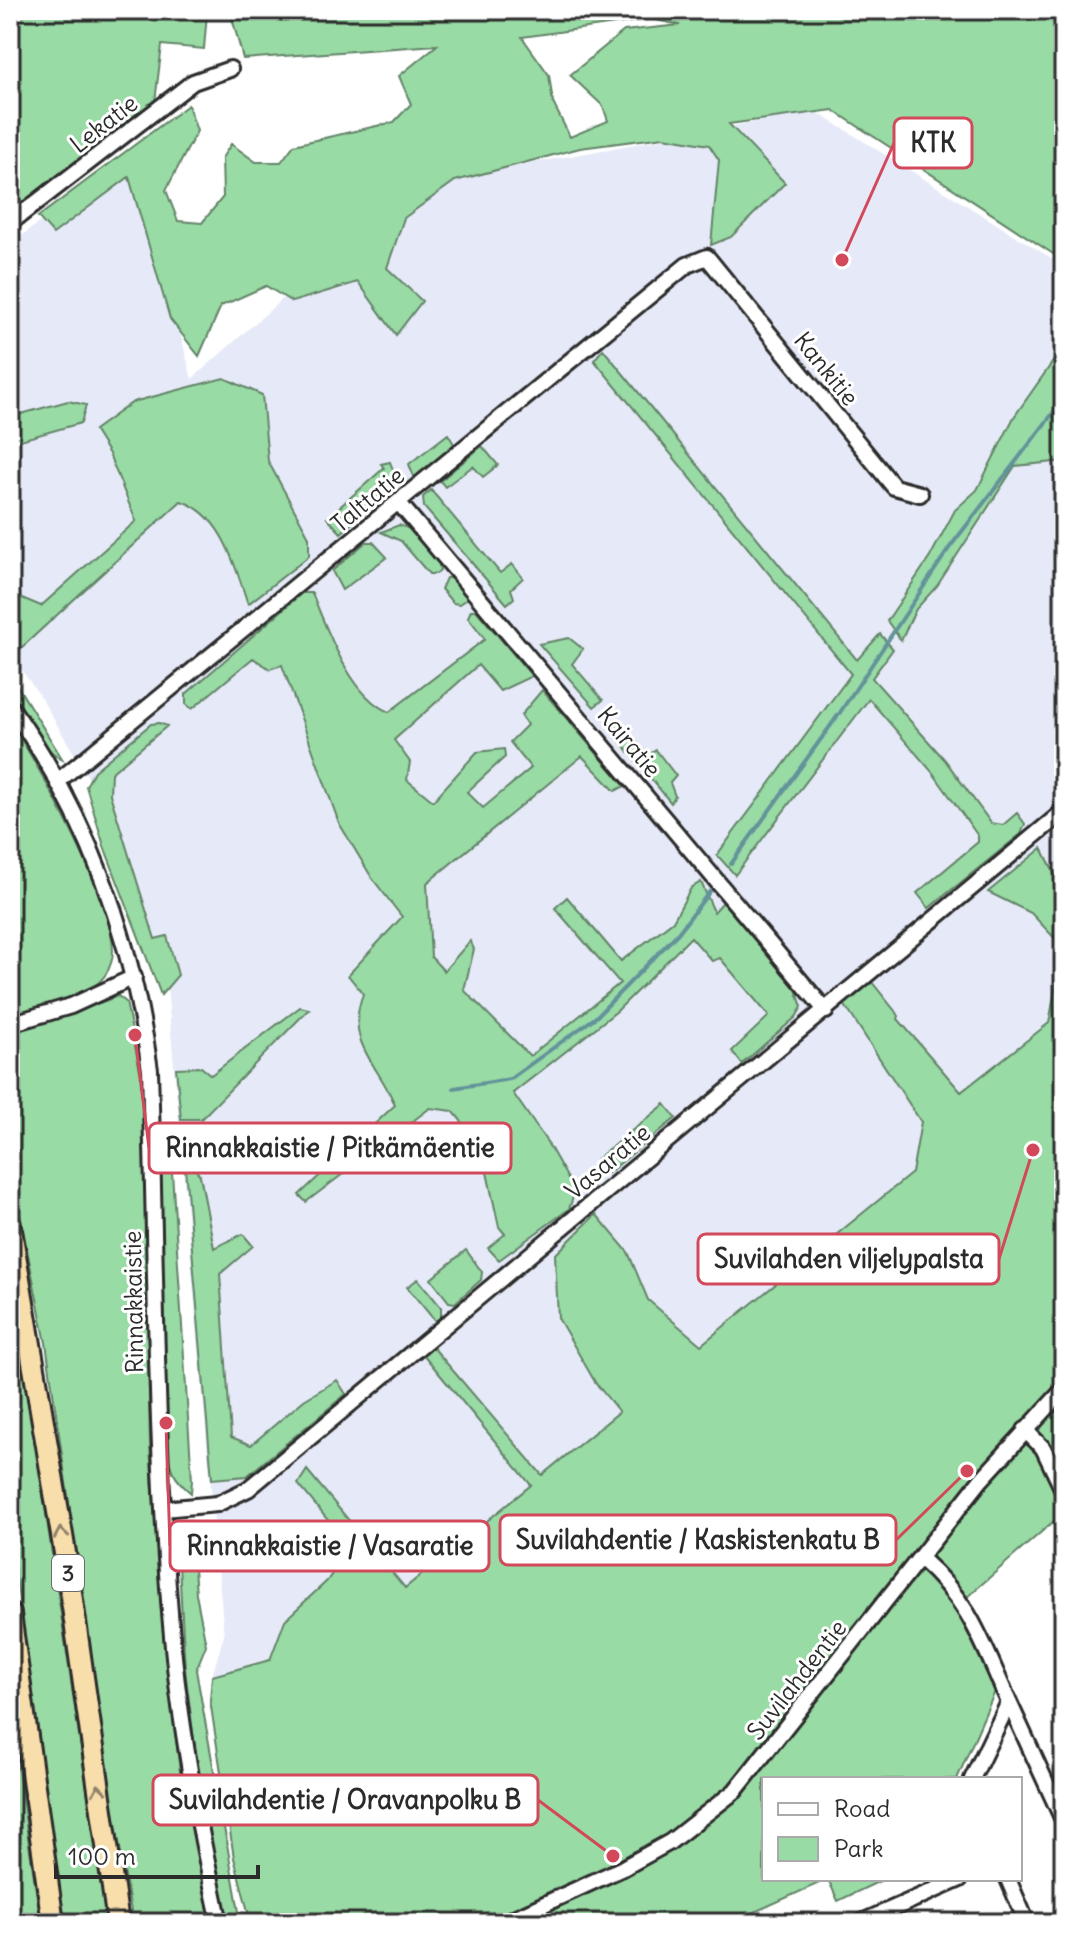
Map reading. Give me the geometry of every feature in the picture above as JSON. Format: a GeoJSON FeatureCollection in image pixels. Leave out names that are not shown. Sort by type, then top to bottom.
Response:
{"type":"FeatureCollection","features":[{"type":"Feature","properties":{"kind":"highway","name":"3"},"geometry":{"type":"LineString","coordinates":[[10,1225],[67,1565],[118,1923]]}},
{"type":"Feature","properties":{"kind":"highway"},"geometry":{"type":"LineString","coordinates":[[10,1614],[53,1923]]}},
{"type":"Feature","properties":{"kind":"street","name":"Lekatie"},"geometry":{"type":"LineString","coordinates":[[10,223],[193,82],[230,69]]}},
{"type":"Feature","properties":{"kind":"street","name":"Kankitie"},"geometry":{"type":"LineString","coordinates":[[707,257],[894,487],[920,494]]}},
{"type":"Feature","properties":{"kind":"street","name":"Talttatie"},"geometry":{"type":"LineString","coordinates":[[58,781],[687,265],[707,257]]}},
{"type":"Feature","properties":{"kind":"street","name":"Kairatie"},"geometry":{"type":"LineString","coordinates":[[399,503],[826,1011]]}},
{"type":"Feature","properties":{"kind":"street","name":"Rinnakkaistie"},"geometry":{"type":"LineString","coordinates":[[10,706],[58,781],[104,881],[134,977],[150,1070],[163,1509],[184,1734],[220,1923]]}},
{"type":"Feature","properties":{"kind":"street","name":"Vasaratie"},"geometry":{"type":"LineString","coordinates":[[163,1509],[217,1504],[248,1489],[1064,811]]}},
{"type":"Feature","properties":{"kind":"street"},"geometry":{"type":"LineString","coordinates":[[10,1024],[71,1006],[134,977]]}},
{"type":"Feature","properties":{"kind":"street","name":"Suvilahdentie"},"geometry":{"type":"LineString","coordinates":[[503,1923],[623,1868],[670,1842],[718,1806],[760,1762],[981,1480],[1064,1389]]}},
{"type":"Feature","properties":{"kind":"street"},"geometry":{"type":"LineString","coordinates":[[1025,1430],[1043,1448],[1064,1492]]}},
{"type":"Feature","properties":{"kind":"street"},"geometry":{"type":"LineString","coordinates":[[921,1559],[950,1584],[966,1606],[1064,1822]]}},
{"type":"Feature","properties":{"kind":"street"},"geometry":{"type":"LineString","coordinates":[[973,1777],[1009,1702]]}},
{"type":"Feature","properties":{"kind":"street"},"geometry":{"type":"LineString","coordinates":[[860,1923],[955,1881]]}},
{"type":"Feature","properties":{"kind":"street"},"geometry":{"type":"LineString","coordinates":[[1009,1881],[1027,1923]]}},
{"type":"Feature","properties":{"kind":"shaded area"},"geometry":{"type":"Polygon","coordinates":[[[815,111],[1064,266],[1064,1011],[921,1123],[912,1173],[377,1610],[270,1660],[212,1676],[224,1635],[166,975],[108,811],[40,696],[10,654],[10,245],[133,150],[192,379],[411,185],[815,111]]]}},
{"type":"Feature","properties":{"kind":"green space"},"geometry":{"type":"Polygon","coordinates":[[[20,10],[207,13],[204,49],[162,45],[155,102],[25,203],[10,207],[10,85],[20,10]]]}},
{"type":"Feature","properties":{"kind":"green space"},"geometry":{"type":"Polygon","coordinates":[[[230,10],[1064,10],[1064,261],[833,110],[729,124],[785,183],[731,237],[711,245],[719,160],[709,145],[664,137],[580,148],[455,181],[404,218],[387,268],[422,301],[396,335],[358,282],[292,302],[266,286],[221,306],[199,356],[170,319],[129,177],[53,234],[38,217],[188,105],[197,131],[166,190],[178,221],[202,223],[223,197],[222,158],[231,144],[256,162],[281,162],[294,145],[394,122],[411,104],[399,76],[437,45],[243,59],[230,10]],[[651,19],[522,37],[549,75],[553,103],[570,137],[608,121],[603,106],[570,75],[624,31],[680,25],[651,19]]]}},
{"type":"Feature","properties":{"kind":"green space"},"geometry":{"type":"Polygon","coordinates":[[[1064,346],[1064,461],[1015,466],[937,586],[916,609],[901,640],[887,621],[930,557],[955,510],[977,490],[1014,417],[1064,346]]]}},
{"type":"Feature","properties":{"kind":"green space"},"geometry":{"type":"Polygon","coordinates":[[[603,349],[857,660],[880,634],[893,649],[872,678],[945,760],[991,823],[1003,825],[1017,813],[1025,824],[1021,834],[929,908],[917,893],[978,842],[978,836],[933,773],[869,699],[735,875],[717,855],[851,674],[594,360],[603,349]]]}},
{"type":"Feature","properties":{"kind":"green space"},"geometry":{"type":"Polygon","coordinates":[[[224,378],[262,395],[268,461],[309,537],[309,556],[248,604],[232,559],[217,530],[207,517],[181,501],[20,649],[10,638],[10,593],[41,606],[136,521],[109,454],[94,430],[133,402],[224,378]]]}},
{"type":"Feature","properties":{"kind":"green space"},"geometry":{"type":"Polygon","coordinates":[[[68,401],[86,405],[81,423],[10,443],[10,417],[68,401]]]}},
{"type":"Feature","properties":{"kind":"green space"},"geometry":{"type":"Polygon","coordinates":[[[448,434],[454,444],[415,480],[409,464],[448,434]]]}},
{"type":"Feature","properties":{"kind":"green space"},"geometry":{"type":"Polygon","coordinates":[[[482,446],[498,465],[483,477],[473,466],[445,487],[440,481],[482,446]]]}},
{"type":"Feature","properties":{"kind":"green space"},"geometry":{"type":"Polygon","coordinates":[[[390,462],[398,482],[341,533],[327,518],[384,468],[381,464],[390,462]]]}},
{"type":"Feature","properties":{"kind":"green space"},"geometry":{"type":"Polygon","coordinates":[[[431,490],[500,573],[512,564],[523,578],[511,589],[514,598],[507,604],[424,507],[423,497],[431,490]]]}},
{"type":"Feature","properties":{"kind":"green space"},"geometry":{"type":"Polygon","coordinates":[[[399,525],[413,530],[439,564],[440,570],[436,574],[429,574],[401,541],[381,532],[399,525]]]}},
{"type":"Feature","properties":{"kind":"green space"},"geometry":{"type":"Polygon","coordinates":[[[366,542],[373,542],[387,557],[342,590],[332,571],[366,542]]]}},
{"type":"Feature","properties":{"kind":"green space"},"geometry":{"type":"Polygon","coordinates":[[[446,578],[453,578],[466,593],[466,599],[459,604],[453,603],[441,589],[446,578]]]}},
{"type":"Feature","properties":{"kind":"green space"},"geometry":{"type":"Polygon","coordinates":[[[302,593],[312,593],[351,677],[375,704],[389,712],[485,639],[468,617],[471,610],[476,610],[532,676],[500,691],[478,665],[394,740],[410,762],[407,780],[433,801],[477,752],[504,749],[505,757],[467,792],[483,808],[531,768],[510,742],[527,725],[521,715],[542,690],[625,786],[615,791],[582,756],[427,883],[431,957],[444,971],[470,941],[474,949],[464,990],[530,1056],[620,983],[555,908],[567,897],[621,961],[673,921],[691,888],[701,882],[714,912],[723,902],[796,989],[802,1007],[796,1017],[742,1064],[732,1051],[769,1016],[720,958],[712,961],[691,937],[617,1011],[513,1093],[547,1142],[575,1191],[569,1209],[499,1260],[488,1248],[505,1234],[499,1227],[481,1145],[453,1111],[430,1108],[306,1202],[299,1195],[395,1105],[360,1040],[358,1011],[363,994],[348,975],[402,917],[372,878],[339,823],[282,665],[270,669],[253,658],[192,709],[186,704],[186,694],[302,593]]]}},
{"type":"Feature","properties":{"kind":"green space"},"geometry":{"type":"Polygon","coordinates":[[[569,638],[583,649],[572,664],[603,700],[594,707],[539,644],[569,638]]]}},
{"type":"Feature","properties":{"kind":"green space"},"geometry":{"type":"Polygon","coordinates":[[[10,674],[63,760],[40,741],[17,710],[10,694],[10,674]]]}},
{"type":"Feature","properties":{"kind":"green space"},"geometry":{"type":"Polygon","coordinates":[[[10,721],[76,841],[106,913],[112,942],[111,963],[102,979],[59,1002],[65,1016],[118,996],[126,1002],[143,1085],[150,1446],[162,1622],[180,1772],[213,1923],[133,1923],[111,1797],[46,1343],[10,1166],[10,721]]]}},
{"type":"Feature","properties":{"kind":"green space"},"geometry":{"type":"Polygon","coordinates":[[[618,721],[648,755],[656,750],[676,776],[670,783],[675,796],[671,803],[611,730],[618,721]]]}},
{"type":"Feature","properties":{"kind":"green space"},"geometry":{"type":"Polygon","coordinates":[[[151,724],[167,726],[111,773],[110,794],[155,939],[167,936],[178,975],[161,995],[104,846],[86,786],[94,771],[151,724]]]}},
{"type":"Feature","properties":{"kind":"green space"},"geometry":{"type":"Polygon","coordinates":[[[1042,848],[1064,892],[1064,1512],[957,1606],[996,1689],[958,1777],[762,1777],[762,1881],[824,1881],[730,1923],[251,1923],[234,1858],[210,1700],[212,1676],[270,1660],[285,1620],[327,1581],[350,1547],[298,1484],[307,1470],[405,1588],[531,1485],[423,1354],[432,1346],[542,1475],[619,1412],[595,1382],[558,1318],[555,1255],[596,1214],[628,1252],[648,1300],[701,1345],[912,1173],[921,1122],[844,1004],[871,981],[899,1016],[898,1019],[961,1092],[1049,1023],[1063,947],[1031,913],[988,892],[1042,848]]]}},
{"type":"Feature","properties":{"kind":"green space"},"geometry":{"type":"Polygon","coordinates":[[[300,1007],[309,1009],[201,1119],[181,1119],[176,1068],[201,1067],[211,1075],[300,1007]]]}},
{"type":"Feature","properties":{"kind":"green space"},"geometry":{"type":"Polygon","coordinates":[[[665,1104],[676,1118],[608,1173],[597,1159],[665,1104]]]}},
{"type":"Feature","properties":{"kind":"green space"},"geometry":{"type":"Polygon","coordinates":[[[170,1141],[191,1493],[173,1472],[167,1445],[159,1150],[163,1143],[170,1141]]]}},
{"type":"Feature","properties":{"kind":"green space"},"geometry":{"type":"Polygon","coordinates":[[[184,1156],[200,1175],[214,1248],[243,1234],[253,1246],[220,1274],[231,1437],[251,1445],[304,1400],[337,1380],[346,1394],[247,1476],[212,1479],[184,1156]]]}},
{"type":"Feature","properties":{"kind":"green space"},"geometry":{"type":"Polygon","coordinates":[[[466,1250],[482,1272],[481,1280],[455,1303],[449,1302],[431,1279],[466,1250]]]}},
{"type":"Feature","properties":{"kind":"green space"},"geometry":{"type":"Polygon","coordinates":[[[418,1279],[441,1307],[441,1317],[435,1321],[407,1287],[418,1279]]]}},
{"type":"Feature","properties":{"kind":"green space"},"geometry":{"type":"Polygon","coordinates":[[[10,1295],[33,1426],[107,1923],[66,1923],[61,1900],[10,1535],[10,1295]]]}},
{"type":"Feature","properties":{"kind":"green space"},"geometry":{"type":"Polygon","coordinates":[[[191,1530],[196,1594],[206,1645],[196,1670],[241,1923],[228,1923],[200,1789],[185,1669],[178,1547],[191,1530]]]}},
{"type":"Feature","properties":{"kind":"green space"},"geometry":{"type":"Polygon","coordinates":[[[10,1718],[41,1923],[10,1923],[10,1718]]]}},
{"type":"Feature","properties":{"kind":"green space"},"geometry":{"type":"Polygon","coordinates":[[[829,1881],[880,1881],[838,1901],[829,1881]]]}},
{"type":"Feature","properties":{"kind":"waterway"},"geometry":{"type":"LineString","coordinates":[[731,864],[839,714],[950,547],[1064,399]]}},
{"type":"Feature","properties":{"kind":"waterway"},"geometry":{"type":"LineString","coordinates":[[454,1088],[510,1079],[596,1017],[678,933],[710,891]]}},
{"type":"Feature","properties":{"kind":"place","name":"KTK"},"geometry":{"type":"Point","coordinates":[842,260]}},
{"type":"Feature","properties":{"kind":"place","name":"Rinnakkaistie / Pitkämäentie"},"geometry":{"type":"Point","coordinates":[135,1035]}},
{"type":"Feature","properties":{"kind":"place","name":"Suvilahden viljelypalsta"},"geometry":{"type":"Point","coordinates":[1033,1150]}},
{"type":"Feature","properties":{"kind":"place","name":"Rinnakkaistie / Vasaratie"},"geometry":{"type":"Point","coordinates":[166,1423]}},
{"type":"Feature","properties":{"kind":"place","name":"Suvilahdentie / Kaskistenkatu B"},"geometry":{"type":"Point","coordinates":[967,1471]}},
{"type":"Feature","properties":{"kind":"place","name":"Suvilahdentie / Oravanpolku B"},"geometry":{"type":"Point","coordinates":[613,1856]}}]}
